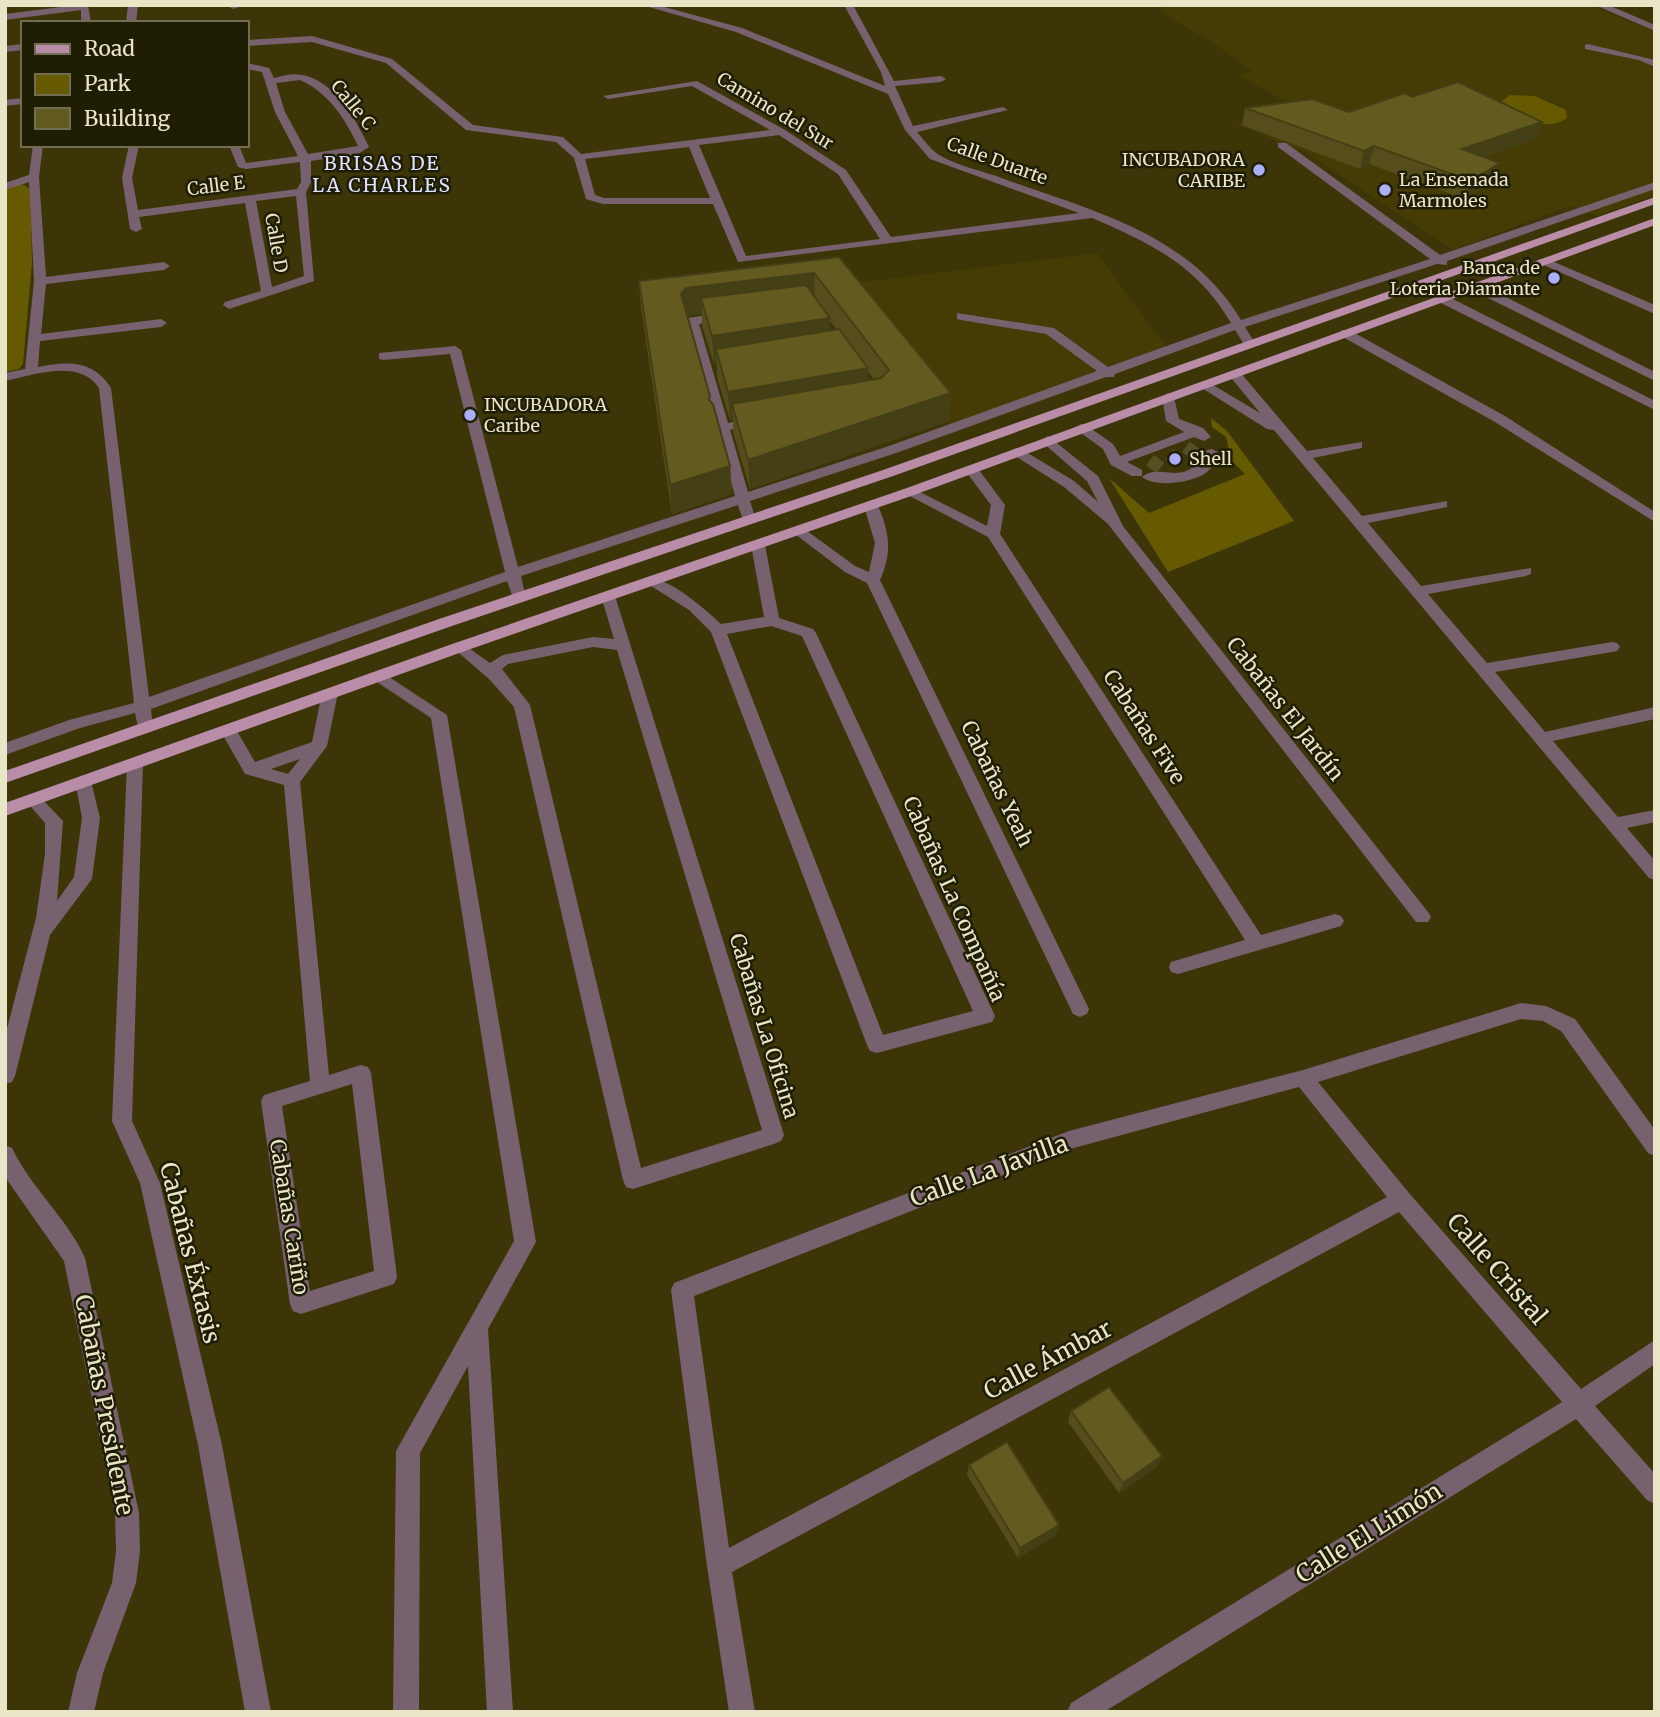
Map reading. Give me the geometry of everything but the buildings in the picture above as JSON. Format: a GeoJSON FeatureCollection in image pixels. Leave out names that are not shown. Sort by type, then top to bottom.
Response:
{"type":"FeatureCollection","features":[{"type":"Feature","properties":{"kind":"main road"},"geometry":{"type":"LineString","coordinates":[[5,777],[749,520],[1655,200]]}},
{"type":"Feature","properties":{"kind":"main road"},"geometry":{"type":"LineString","coordinates":[[5,810],[460,647],[870,506],[1655,222]]}},
{"type":"Feature","properties":{"kind":"street"},"geometry":{"type":"LineString","coordinates":[[646,5],[739,30],[891,88],[941,79]]}},
{"type":"Feature","properties":{"kind":"street","name":"Calle Duarte"},"geometry":{"type":"LineString","coordinates":[[848,5],[886,72],[910,130],[934,157],[1094,215],[1145,237],[1181,258],[1224,301],[1249,343]]}},
{"type":"Feature","properties":{"kind":"street"},"geometry":{"type":"LineString","coordinates":[[5,17],[85,6]]}},
{"type":"Feature","properties":{"kind":"street"},"geometry":{"type":"LineString","coordinates":[[1604,6],[1655,28]]}},
{"type":"Feature","properties":{"kind":"street"},"geometry":{"type":"LineString","coordinates":[[248,43],[312,38],[389,61],[470,128],[559,139],[579,157],[590,197],[603,201],[717,201]]}},
{"type":"Feature","properties":{"kind":"street"},"geometry":{"type":"LineString","coordinates":[[1588,47],[1642,58],[1655,65]]}},
{"type":"Feature","properties":{"kind":"street"},"geometry":{"type":"LineString","coordinates":[[229,305],[309,279],[301,192],[307,184],[305,158],[300,144],[281,113],[271,81],[262,67],[248,66]]}},
{"type":"Feature","properties":{"kind":"street","name":"Calle C"},"geometry":{"type":"LineString","coordinates":[[271,81],[302,78],[318,88],[358,132],[364,148],[305,158]]}},
{"type":"Feature","properties":{"kind":"street","name":"Camino del Sur"},"geometry":{"type":"LineString","coordinates":[[608,96],[689,82],[781,132],[842,172],[888,242]]}},
{"type":"Feature","properties":{"kind":"street"},"geometry":{"type":"LineString","coordinates":[[910,130],[1003,110]]}},
{"type":"Feature","properties":{"kind":"street"},"geometry":{"type":"LineString","coordinates":[[579,157],[781,132]]}},
{"type":"Feature","properties":{"kind":"street"},"geometry":{"type":"LineString","coordinates":[[693,143],[742,260],[1094,215]]}},
{"type":"Feature","properties":{"kind":"street"},"geometry":{"type":"LineString","coordinates":[[1282,145],[1453,270]]}},
{"type":"Feature","properties":{"kind":"street"},"geometry":{"type":"LineString","coordinates":[[31,372],[40,281],[34,177],[38,147]]}},
{"type":"Feature","properties":{"kind":"street"},"geometry":{"type":"LineString","coordinates":[[134,147],[127,178],[136,229]]}},
{"type":"Feature","properties":{"kind":"street"},"geometry":{"type":"LineString","coordinates":[[235,147],[244,166],[305,158]]}},
{"type":"Feature","properties":{"kind":"street"},"geometry":{"type":"LineString","coordinates":[[5,187],[34,177]]}},
{"type":"Feature","properties":{"kind":"street"},"geometry":{"type":"LineString","coordinates":[[5,749],[75,724],[142,706],[513,574],[743,500],[1109,374],[1238,325],[1655,185]]}},
{"type":"Feature","properties":{"kind":"street","name":"Calle E"},"geometry":{"type":"LineString","coordinates":[[135,214],[301,192]]}},
{"type":"Feature","properties":{"kind":"street","name":"Calle D"},"geometry":{"type":"LineString","coordinates":[[250,199],[267,293]]}},
{"type":"Feature","properties":{"kind":"street"},"geometry":{"type":"LineString","coordinates":[[1543,261],[1655,310]]}},
{"type":"Feature","properties":{"kind":"street"},"geometry":{"type":"LineString","coordinates":[[40,281],[164,266]]}},
{"type":"Feature","properties":{"kind":"street"},"geometry":{"type":"LineString","coordinates":[[1474,286],[1655,377]]}},
{"type":"Feature","properties":{"kind":"street"},"geometry":{"type":"LineString","coordinates":[[1440,298],[1655,406]]}},
{"type":"Feature","properties":{"kind":"street"},"geometry":{"type":"LineString","coordinates":[[745,314],[692,321],[712,371],[720,428],[749,520]]}},
{"type":"Feature","properties":{"kind":"street"},"geometry":{"type":"LineString","coordinates":[[961,316],[1050,331],[1109,374]]}},
{"type":"Feature","properties":{"kind":"street"},"geometry":{"type":"LineString","coordinates":[[35,338],[161,323]]}},
{"type":"Feature","properties":{"kind":"street"},"geometry":{"type":"LineString","coordinates":[[1345,333],[1500,419],[1655,518]]}},
{"type":"Feature","properties":{"kind":"street"},"geometry":{"type":"LineString","coordinates":[[383,356],[456,349],[519,598]]}},
{"type":"Feature","properties":{"kind":"street"},"geometry":{"type":"LineString","coordinates":[[5,377],[72,367],[92,369],[101,377],[105,388],[145,727]]}},
{"type":"Feature","properties":{"kind":"street"},"geometry":{"type":"LineString","coordinates":[[1234,374],[1655,873]]}},
{"type":"Feature","properties":{"kind":"street"},"geometry":{"type":"LineString","coordinates":[[1203,385],[1286,434]]}},
{"type":"Feature","properties":{"kind":"street"},"geometry":{"type":"LineString","coordinates":[[1081,428],[1108,447],[1116,462],[1143,475],[1168,474],[1189,469],[1208,455],[1198,431],[1172,421],[1168,397]]}},
{"type":"Feature","properties":{"kind":"street"},"geometry":{"type":"LineString","coordinates":[[720,428],[774,418]]}},
{"type":"Feature","properties":{"kind":"street"},"geometry":{"type":"LineString","coordinates":[[1116,462],[1164,450],[1181,443],[1198,431]]}},
{"type":"Feature","properties":{"kind":"street","name":"Cabañas El Jardín"},"geometry":{"type":"LineString","coordinates":[[1048,440],[1093,479],[1117,527]]}},
{"type":"Feature","properties":{"kind":"street"},"geometry":{"type":"LineString","coordinates":[[1304,456],[1357,445]]}},
{"type":"Feature","properties":{"kind":"street","name":"Cabañas El Jardín"},"geometry":{"type":"LineString","coordinates":[[1016,452],[1069,484],[1117,527],[1422,917]]}},
{"type":"Feature","properties":{"kind":"street"},"geometry":{"type":"LineString","coordinates":[[909,492],[993,534],[998,505],[971,469]]}},
{"type":"Feature","properties":{"kind":"street"},"geometry":{"type":"LineString","coordinates":[[1359,521],[1442,504]]}},
{"type":"Feature","properties":{"kind":"street"},"geometry":{"type":"LineString","coordinates":[[798,531],[850,569],[873,580],[884,556],[880,526],[870,506]]}},
{"type":"Feature","properties":{"kind":"street","name":"Cabañas Five"},"geometry":{"type":"LineString","coordinates":[[993,534],[1257,944]]}},
{"type":"Feature","properties":{"kind":"street"},"geometry":{"type":"LineString","coordinates":[[718,630],[772,621],[758,545]]}},
{"type":"Feature","properties":{"kind":"street"},"geometry":{"type":"LineString","coordinates":[[1418,592],[1526,571]]}},
{"type":"Feature","properties":{"kind":"street","name":"Cabañas Yeah"},"geometry":{"type":"LineString","coordinates":[[873,580],[1080,1009]]}},
{"type":"Feature","properties":{"kind":"street","name":"Cabañas La Compañía"},"geometry":{"type":"LineString","coordinates":[[652,582],[694,607],[718,630],[877,1045],[985,1017],[808,633],[772,621]]}},
{"type":"Feature","properties":{"kind":"street","name":"Cabañas La Oficina"},"geometry":{"type":"LineString","coordinates":[[460,647],[495,675],[522,705],[633,1180],[774,1135],[608,596]]}},
{"type":"Feature","properties":{"kind":"street"},"geometry":{"type":"LineString","coordinates":[[495,675],[494,668],[503,660],[593,642],[622,645]]}},
{"type":"Feature","properties":{"kind":"street"},"geometry":{"type":"LineString","coordinates":[[1483,669],[1612,647]]}},
{"type":"Feature","properties":{"kind":"street"},"geometry":{"type":"LineString","coordinates":[[380,676],[439,715],[525,1242],[408,1451],[406,1712]]}},
{"type":"Feature","properties":{"kind":"street"},"geometry":{"type":"LineString","coordinates":[[320,1084],[292,781],[319,746],[330,694]]}},
{"type":"Feature","properties":{"kind":"street"},"geometry":{"type":"LineString","coordinates":[[1542,738],[1655,713]]}},
{"type":"Feature","properties":{"kind":"street"},"geometry":{"type":"LineString","coordinates":[[228,730],[251,770],[292,781]]}},
{"type":"Feature","properties":{"kind":"street"},"geometry":{"type":"LineString","coordinates":[[251,770],[319,746]]}},
{"type":"Feature","properties":{"kind":"street","name":"Cabañas Éxtasis"},"geometry":{"type":"LineString","coordinates":[[135,763],[122,1121],[150,1183],[210,1445],[258,1712]]}},
{"type":"Feature","properties":{"kind":"street"},"geometry":{"type":"LineString","coordinates":[[44,932],[83,879],[91,818],[83,781]]}},
{"type":"Feature","properties":{"kind":"street"},"geometry":{"type":"LineString","coordinates":[[5,1076],[44,932],[56,860],[54,821],[33,800]]}},
{"type":"Feature","properties":{"kind":"street"},"geometry":{"type":"LineString","coordinates":[[1615,824],[1655,816]]}},
{"type":"Feature","properties":{"kind":"street"},"geometry":{"type":"LineString","coordinates":[[1178,967],[1335,921]]}},
{"type":"Feature","properties":{"kind":"street","name":"Calle La Javilla"},"geometry":{"type":"LineString","coordinates":[[742,1712],[719,1566],[682,1290],[1069,1140],[1303,1077],[1521,1011],[1546,1014],[1568,1025],[1655,1147]]}},
{"type":"Feature","properties":{"kind":"street","name":"Cabañas Cariño"},"geometry":{"type":"LineString","coordinates":[[361,1073],[386,1277],[301,1304],[271,1101],[320,1084],[361,1073]]}},
{"type":"Feature","properties":{"kind":"street","name":"Calle Cristal"},"geometry":{"type":"LineString","coordinates":[[1303,1077],[1402,1200],[1655,1492]]}},
{"type":"Feature","properties":{"kind":"street","name":"Cabañas Presidente"},"geometry":{"type":"LineString","coordinates":[[5,1154],[30,1198],[56,1228],[74,1258],[127,1513],[128,1550],[124,1583],[90,1673],[81,1712]]}},
{"type":"Feature","properties":{"kind":"street","name":"Calle Ámbar"},"geometry":{"type":"LineString","coordinates":[[719,1566],[1402,1200]]}},
{"type":"Feature","properties":{"kind":"street"},"geometry":{"type":"LineString","coordinates":[[477,1328],[500,1712]]}},
{"type":"Feature","properties":{"kind":"street","name":"Calle El Limón"},"geometry":{"type":"LineString","coordinates":[[1080,1712],[1579,1404],[1655,1351]]}},
{"type":"Feature","properties":{"kind":"shaded area"},"geometry":{"type":"Polygon","coordinates":[[[1160,5],[1589,5],[1655,32],[1655,195],[1598,216],[1571,206],[1453,250],[1305,152],[1235,124],[1310,114],[1237,75],[1252,71],[1209,40],[1163,14],[1160,5]]]}},
{"type":"Feature","properties":{"kind":"shaded area"},"geometry":{"type":"Polygon","coordinates":[[[1097,253],[1166,347],[951,424],[838,285],[1097,253]]]}},
{"type":"Feature","properties":{"kind":"green space"},"geometry":{"type":"Polygon","coordinates":[[[1510,95],[1535,96],[1566,110],[1567,118],[1550,124],[1533,121],[1500,103],[1510,95]]]}},
{"type":"Feature","properties":{"kind":"green space"},"geometry":{"type":"Polygon","coordinates":[[[22,184],[30,189],[32,262],[23,364],[19,369],[5,372],[5,188],[22,184]]]}},
{"type":"Feature","properties":{"kind":"green space"},"geometry":{"type":"Polygon","coordinates":[[[1211,418],[1227,431],[1294,521],[1168,572],[1109,478],[1149,513],[1245,474],[1231,460],[1226,437],[1212,427],[1211,418]]]}},
{"type":"Feature","properties":{"kind":"tunnel"},"geometry":{"type":"LineString","coordinates":[[1186,447],[1200,457]]}},
{"type":"Feature","properties":{"kind":"tunnel"},"geometry":{"type":"LineString","coordinates":[[1169,454],[1183,464]]}},
{"type":"Feature","properties":{"kind":"tunnel"},"geometry":{"type":"LineString","coordinates":[[1150,460],[1164,471]]}},
{"type":"Feature","properties":{"kind":"place","name":"INCUBADORA CARIBE"},"geometry":{"type":"Point","coordinates":[1259,170]}},
{"type":"Feature","properties":{"kind":"place","name":"La Ensenada Marmoles"},"geometry":{"type":"Point","coordinates":[1385,190]}},
{"type":"Feature","properties":{"kind":"place","name":"Banca de Loteria Diamante"},"geometry":{"type":"Point","coordinates":[1554,278]}},
{"type":"Feature","properties":{"kind":"place","name":"INCUBADORA Caribe"},"geometry":{"type":"Point","coordinates":[470,415]}},
{"type":"Feature","properties":{"kind":"place","name":"Shell"},"geometry":{"type":"Point","coordinates":[1175,459]}},
{"type":"Feature","properties":{"kind":"district","name":"BRISAS DE LA CHARLES"},"geometry":{"type":"Point","coordinates":[382,174]}}]}
